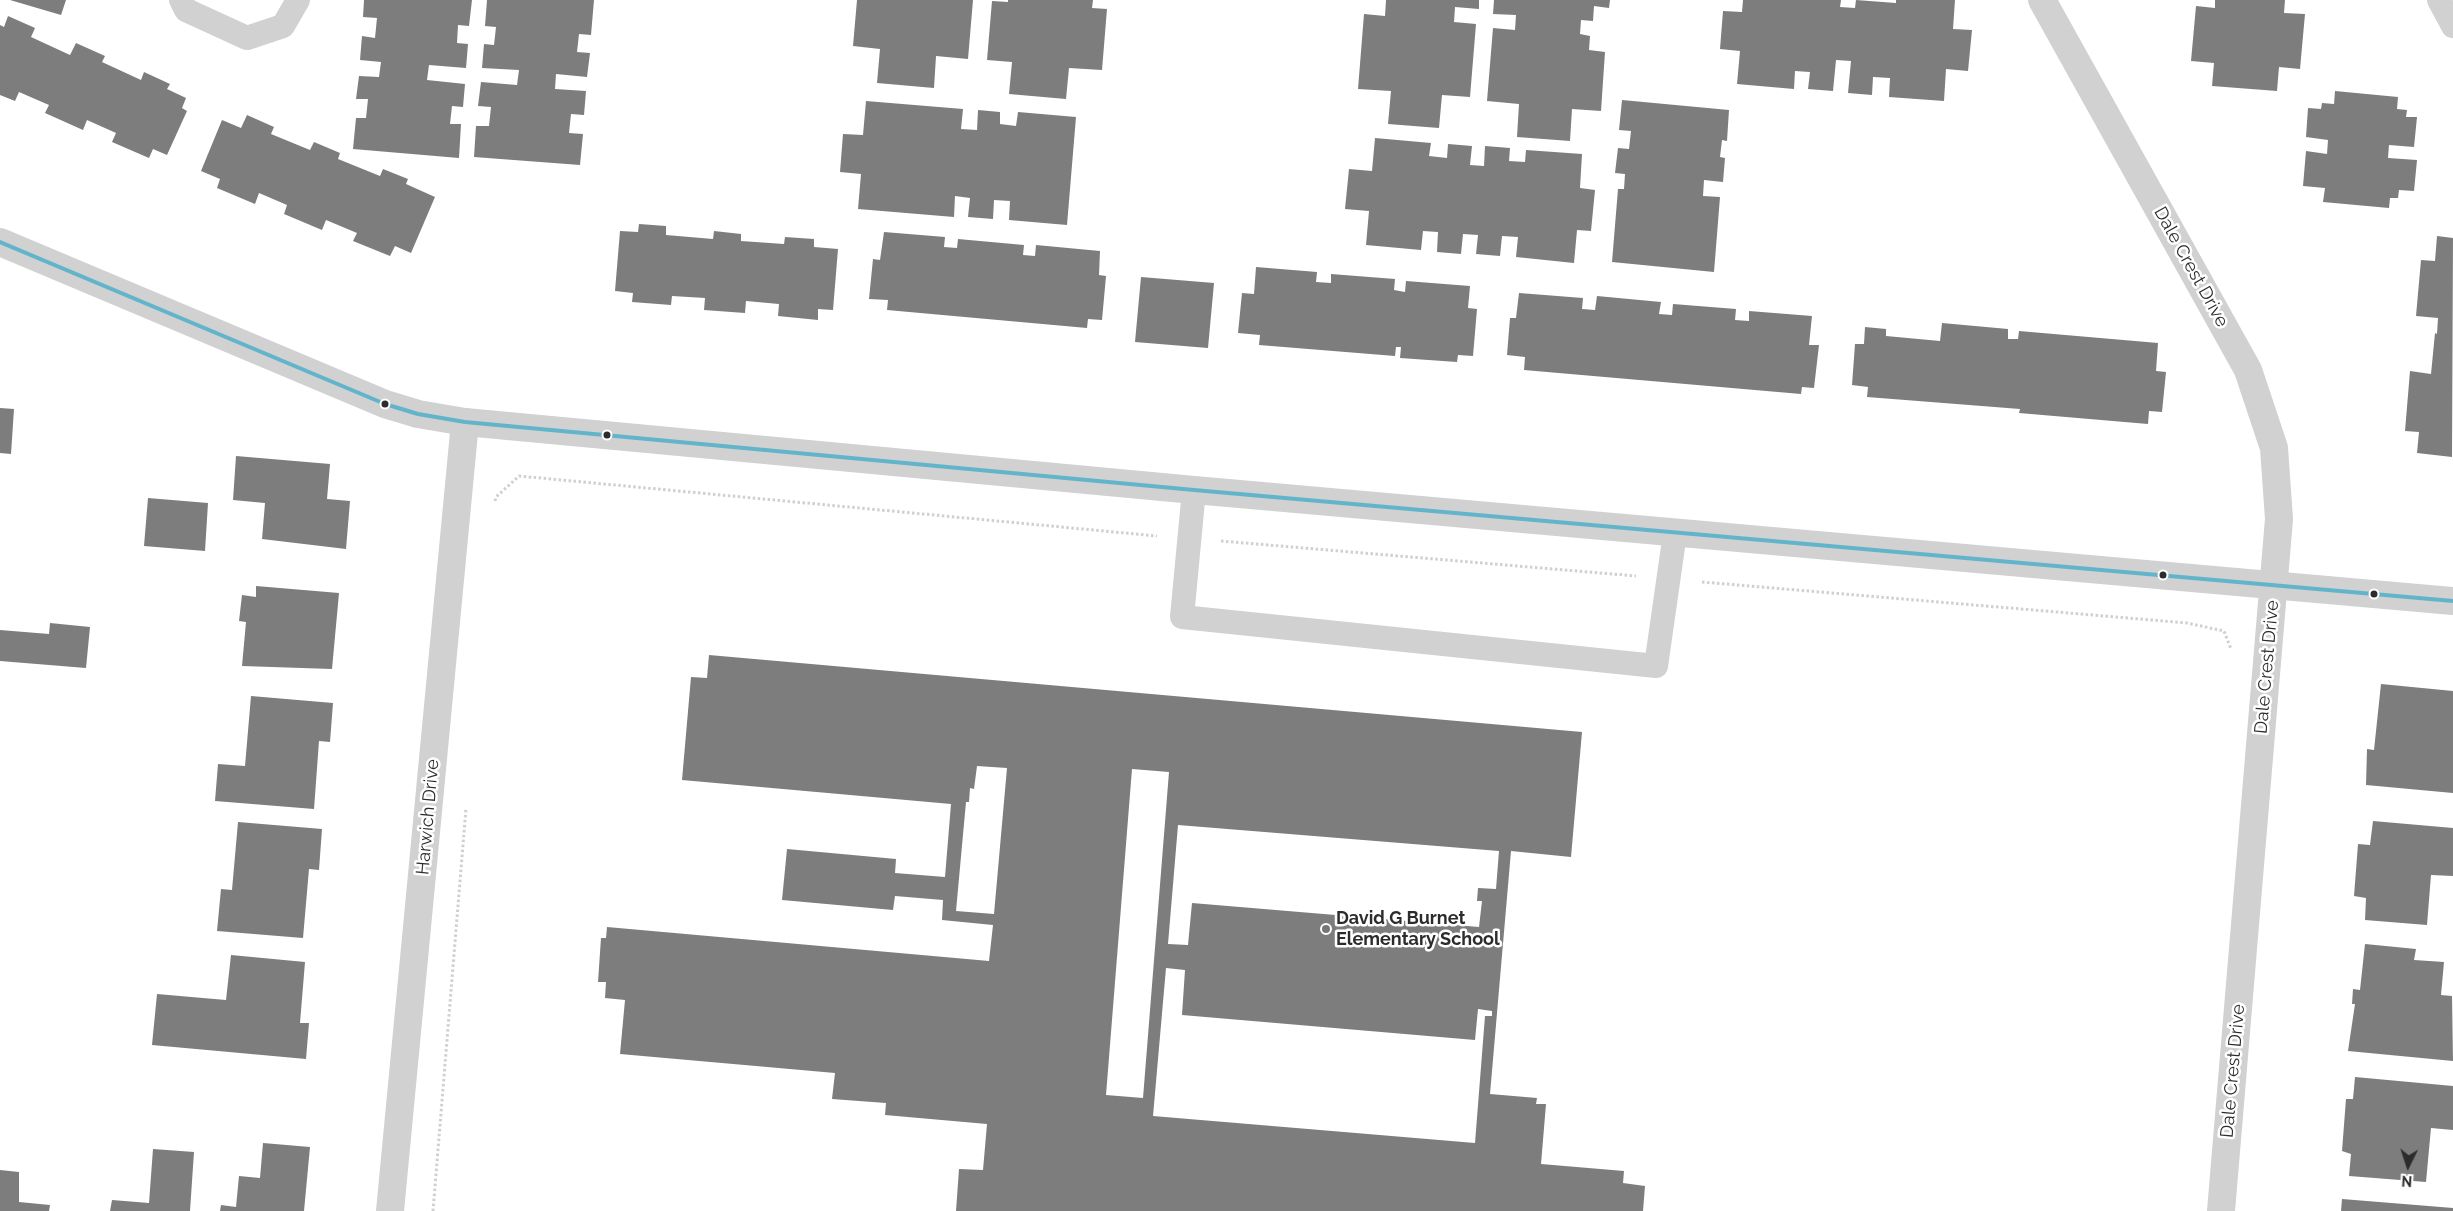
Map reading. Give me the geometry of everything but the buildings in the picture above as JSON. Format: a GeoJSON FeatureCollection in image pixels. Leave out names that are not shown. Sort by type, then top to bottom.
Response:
{"type":"FeatureCollection","features":[{"type":"Feature","properties":{"kind":"street","name":"Dale Crest Drive"},"geometry":{"type":"LineString","coordinates":[[2042,0],[2248,370],[2274,448],[2279,519],[2221,1211]]}},
{"type":"Feature","properties":{"kind":"street"},"geometry":{"type":"LineString","coordinates":[[0,242],[385,404],[418,414],[465,422],[1194,490],[2453,601]]}},
{"type":"Feature","properties":{"kind":"street","name":"Harwich Drive"},"geometry":{"type":"LineString","coordinates":[[390,1211],[465,422]]}},
{"type":"Feature","properties":{"kind":"lane"},"geometry":{"type":"LineString","coordinates":[[181,0],[186,10],[247,38],[283,26],[298,0]]}},
{"type":"Feature","properties":{"kind":"lane"},"geometry":{"type":"LineString","coordinates":[[2439,0],[2453,26]]}},
{"type":"Feature","properties":{"kind":"lane"},"geometry":{"type":"LineString","coordinates":[[1194,490],[1182,617],[1656,666],[1675,533]]}},
{"type":"Feature","properties":{"kind":"path"},"geometry":{"type":"LineString","coordinates":[[514,481],[519,476],[560,479],[1190,539],[2187,623],[2214,629]]}},
{"type":"Feature","properties":{"kind":"path"},"geometry":{"type":"LineString","coordinates":[[433,1211],[466,806]]}},
{"type":"Feature","properties":{"kind":"transit line"},"geometry":{"type":"LineString","coordinates":[[0,242],[385,404],[418,414],[465,422],[1194,490],[2453,601]]}},
{"type":"Feature","properties":{"kind":"place","name":"David G Burnet Elementary School"},"geometry":{"type":"Point","coordinates":[1326,929]}}]}
